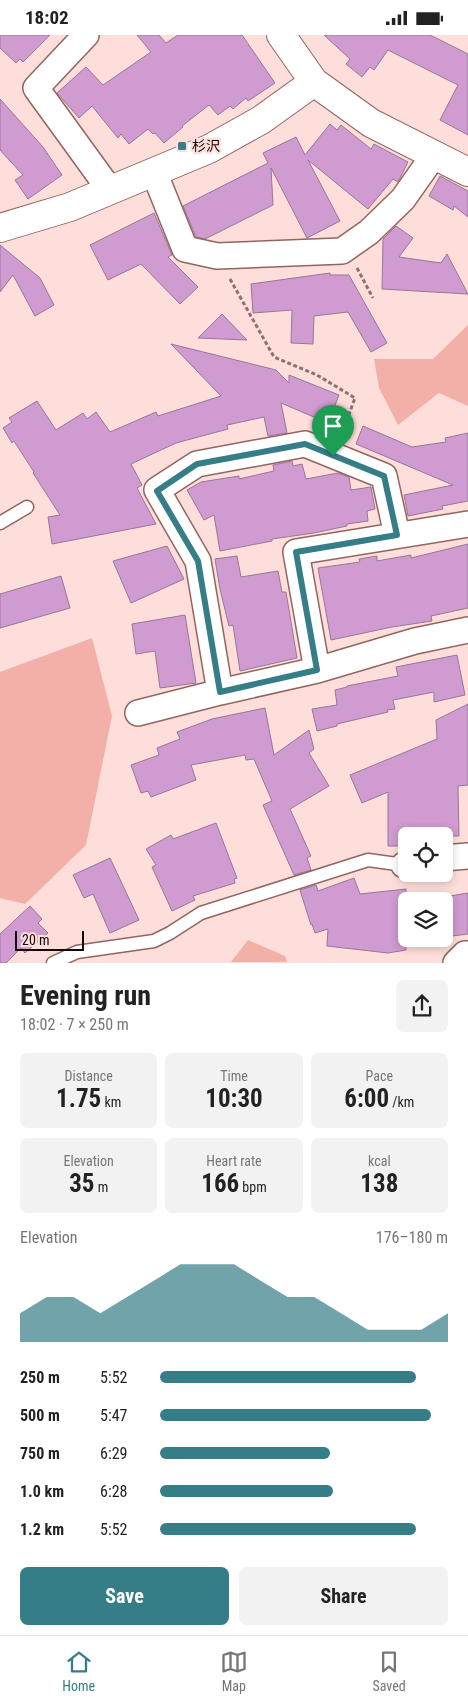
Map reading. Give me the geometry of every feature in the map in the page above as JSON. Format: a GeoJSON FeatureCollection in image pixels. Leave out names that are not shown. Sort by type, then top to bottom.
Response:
{"type":"FeatureCollection","features":[{"type":"Feature","properties":{"kind":"street"},"geometry":{"type":"LineString","coordinates":[[86,35],[36,88],[110,190]]}},
{"type":"Feature","properties":{"kind":"street"},"geometry":{"type":"LineString","coordinates":[[281,35],[314,82],[371,123],[468,172]]}},
{"type":"Feature","properties":{"kind":"street"},"geometry":{"type":"LineString","coordinates":[[0,228],[70,207],[210,149],[261,120],[314,82]]}},
{"type":"Feature","properties":{"kind":"street"},"geometry":{"type":"LineString","coordinates":[[154,172],[185,249],[217,257],[342,251],[369,232],[403,199],[434,155]]}},
{"type":"Feature","properties":{"kind":"street"},"geometry":{"type":"LineString","coordinates":[[220,692],[198,561],[157,491],[197,464],[305,444],[384,476],[397,535]]}},
{"type":"Feature","properties":{"kind":"street"},"geometry":{"type":"LineString","coordinates":[[317,670],[296,552],[468,524]]}},
{"type":"Feature","properties":{"kind":"street"},"geometry":{"type":"LineString","coordinates":[[138,713],[317,670],[415,641],[468,631]]}},
{"type":"Feature","properties":{"kind":"street"},"geometry":{"type":"LineString","coordinates":[[453,858],[468,856]]}},
{"type":"Feature","properties":{"kind":"street"},"geometry":{"type":"LineString","coordinates":[[456,963],[468,953]]}},
{"type":"Feature","properties":{"kind":"lane"},"geometry":{"type":"LineString","coordinates":[[0,523],[28,507]]}},
{"type":"Feature","properties":{"kind":"lane"},"geometry":{"type":"LineString","coordinates":[[53,963],[77,952],[154,941],[201,913],[368,860],[398,864]]}},
{"type":"Feature","properties":{"kind":"path"},"geometry":{"type":"LineString","coordinates":[[346,248],[373,298]]}},
{"type":"Feature","properties":{"kind":"path"},"geometry":{"type":"LineString","coordinates":[[217,257],[274,357],[317,375],[355,397],[333,456]]}},
{"type":"Feature","properties":{"kind":"shaded area"},"geometry":{"type":"Polygon","coordinates":[[[468,325],[468,406],[439,393],[398,425],[379,388],[374,359],[433,359],[468,325]]]}},
{"type":"Feature","properties":{"kind":"shaded area"},"geometry":{"type":"Polygon","coordinates":[[[92,638],[112,716],[86,845],[25,904],[0,898],[0,672],[92,638]]]}},
{"type":"Feature","properties":{"kind":"shaded area"},"geometry":{"type":"Polygon","coordinates":[[[248,940],[285,956],[287,962],[231,962],[248,940]]]}},
{"type":"Feature","properties":{"kind":"building"},"geometry":{"type":"Polygon","coordinates":[[[0,35],[50,35],[23,62],[20,59],[16,63],[0,48],[0,35]]]}},
{"type":"Feature","properties":{"kind":"building"},"geometry":{"type":"Polygon","coordinates":[[[137,35],[159,35],[166,43],[178,35],[242,35],[275,83],[248,101],[246,98],[233,109],[230,106],[218,115],[209,105],[164,143],[155,133],[153,134],[148,129],[129,144],[121,134],[118,138],[92,106],[79,118],[57,93],[86,67],[103,85],[151,52],[137,35]]]}},
{"type":"Feature","properties":{"kind":"building"},"geometry":{"type":"Polygon","coordinates":[[[324,35],[430,35],[468,54],[468,135],[440,120],[458,85],[388,50],[374,70],[370,67],[362,77],[346,64],[350,59],[324,35]]]}},
{"type":"Feature","properties":{"kind":"building"},"geometry":{"type":"Polygon","coordinates":[[[0,99],[43,147],[62,175],[28,199],[15,180],[23,175],[0,150],[0,99]]]}},
{"type":"Feature","properties":{"kind":"building"},"geometry":{"type":"Polygon","coordinates":[[[330,124],[337,130],[341,125],[371,149],[374,144],[408,162],[398,182],[393,179],[368,209],[308,160],[340,221],[307,238],[271,168],[273,205],[205,239],[196,237],[183,206],[268,163],[263,153],[296,137],[305,155],[330,124]]]}},
{"type":"Feature","properties":{"kind":"building"},"geometry":{"type":"Polygon","coordinates":[[[440,176],[468,191],[468,217],[454,206],[453,210],[429,196],[440,176]]]}},
{"type":"Feature","properties":{"kind":"building"},"geometry":{"type":"Polygon","coordinates":[[[154,213],[172,255],[168,257],[198,287],[180,304],[141,264],[108,280],[90,245],[154,213]]]}},
{"type":"Feature","properties":{"kind":"building"},"geometry":{"type":"Polygon","coordinates":[[[396,226],[413,238],[399,257],[441,263],[447,254],[468,294],[382,289],[383,239],[396,226]]]}},
{"type":"Feature","properties":{"kind":"building"},"geometry":{"type":"Polygon","coordinates":[[[0,245],[40,278],[54,305],[35,316],[13,275],[0,292],[0,245]]]}},
{"type":"Feature","properties":{"kind":"building"},"geometry":{"type":"Polygon","coordinates":[[[330,273],[330,275],[349,275],[387,343],[371,352],[348,312],[314,316],[313,344],[291,343],[292,310],[253,313],[251,284],[330,273]]]}},
{"type":"Feature","properties":{"kind":"building"},"geometry":{"type":"Polygon","coordinates":[[[222,314],[247,340],[198,338],[222,314]]]}},
{"type":"Feature","properties":{"kind":"building"},"geometry":{"type":"Polygon","coordinates":[[[171,344],[276,370],[289,383],[289,375],[339,395],[328,423],[281,403],[287,433],[268,436],[264,417],[227,425],[228,429],[176,443],[131,464],[142,485],[137,488],[156,524],[52,544],[48,517],[60,515],[14,441],[12,443],[3,428],[12,422],[9,418],[37,401],[56,430],[83,413],[87,419],[96,412],[110,432],[156,412],[158,416],[221,396],[171,344]]]}},
{"type":"Feature","properties":{"kind":"building"},"geometry":{"type":"Polygon","coordinates":[[[363,426],[412,447],[446,442],[445,438],[468,433],[468,501],[442,506],[443,509],[408,516],[404,495],[453,485],[356,444],[363,426]]]}},
{"type":"Feature","properties":{"kind":"building"},"geometry":{"type":"Polygon","coordinates":[[[292,461],[293,466],[302,464],[306,479],[338,473],[349,477],[351,490],[371,487],[375,509],[367,511],[368,521],[220,551],[214,515],[204,520],[187,490],[201,482],[239,476],[239,479],[274,471],[273,465],[292,461]]]}},
{"type":"Feature","properties":{"kind":"building"},"geometry":{"type":"Polygon","coordinates":[[[468,544],[468,608],[431,616],[432,621],[331,640],[318,568],[360,562],[359,559],[377,556],[377,561],[411,555],[411,558],[468,544]]]}},
{"type":"Feature","properties":{"kind":"building"},"geometry":{"type":"Polygon","coordinates":[[[167,546],[184,579],[131,603],[113,561],[167,546]]]}},
{"type":"Feature","properties":{"kind":"building"},"geometry":{"type":"Polygon","coordinates":[[[237,556],[241,577],[278,571],[282,592],[286,592],[297,658],[240,671],[233,625],[229,626],[215,559],[237,556]]]}},
{"type":"Feature","properties":{"kind":"building"},"geometry":{"type":"Polygon","coordinates":[[[61,576],[70,608],[0,628],[0,594],[61,576]]]}},
{"type":"Feature","properties":{"kind":"building"},"geometry":{"type":"Polygon","coordinates":[[[185,615],[196,683],[160,688],[155,651],[136,654],[132,624],[185,615]]]}},
{"type":"Feature","properties":{"kind":"building"},"geometry":{"type":"Polygon","coordinates":[[[457,655],[465,695],[434,702],[434,692],[393,700],[395,709],[387,710],[388,712],[337,724],[337,726],[317,731],[312,709],[337,705],[335,690],[398,676],[396,667],[457,655]]]}},
{"type":"Feature","properties":{"kind":"building"},"geometry":{"type":"Polygon","coordinates":[[[468,704],[468,785],[458,786],[459,836],[453,836],[453,827],[398,827],[398,846],[388,846],[388,792],[362,803],[350,775],[437,739],[436,720],[468,704]]]}},
{"type":"Feature","properties":{"kind":"building"},"geometry":{"type":"Polygon","coordinates":[[[265,708],[274,755],[309,730],[314,749],[309,753],[329,786],[290,809],[311,856],[307,858],[311,870],[294,875],[263,805],[272,801],[254,759],[246,760],[245,755],[191,765],[196,780],[151,797],[148,791],[141,793],[131,765],[159,755],[157,748],[180,739],[177,732],[212,719],[265,708]]]}},
{"type":"Feature","properties":{"kind":"building"},"geometry":{"type":"Polygon","coordinates":[[[216,823],[237,878],[234,879],[235,883],[193,896],[195,900],[172,911],[152,867],[156,865],[146,849],[171,835],[173,839],[216,823]]]}},
{"type":"Feature","properties":{"kind":"building"},"geometry":{"type":"Polygon","coordinates":[[[110,858],[139,920],[110,933],[93,894],[84,898],[73,875],[110,858]]]}},
{"type":"Feature","properties":{"kind":"building"},"geometry":{"type":"Polygon","coordinates":[[[354,878],[360,894],[406,889],[406,892],[398,892],[398,947],[406,947],[406,950],[388,953],[327,946],[328,929],[315,933],[300,890],[316,885],[318,891],[354,878]]]}},
{"type":"Feature","properties":{"kind":"building"},"geometry":{"type":"Polygon","coordinates":[[[468,893],[468,934],[453,936],[453,896],[468,893]]]}},
{"type":"Feature","properties":{"kind":"building"},"geometry":{"type":"Polygon","coordinates":[[[30,906],[42,919],[38,923],[48,933],[25,953],[21,948],[6,963],[0,963],[0,934],[30,906]]]}},
{"type":"Feature","properties":{"kind":"place","name":"杉沢"},"geometry":{"type":"Point","coordinates":[182,146]}},
{"type":"Feature","properties":{"kind":"route"},"geometry":{"type":"LineString","coordinates":[[305,444],[333,456],[384,476],[397,535],[296,552],[317,670],[220,692],[198,561],[157,491],[197,464],[305,444]]}}]}
